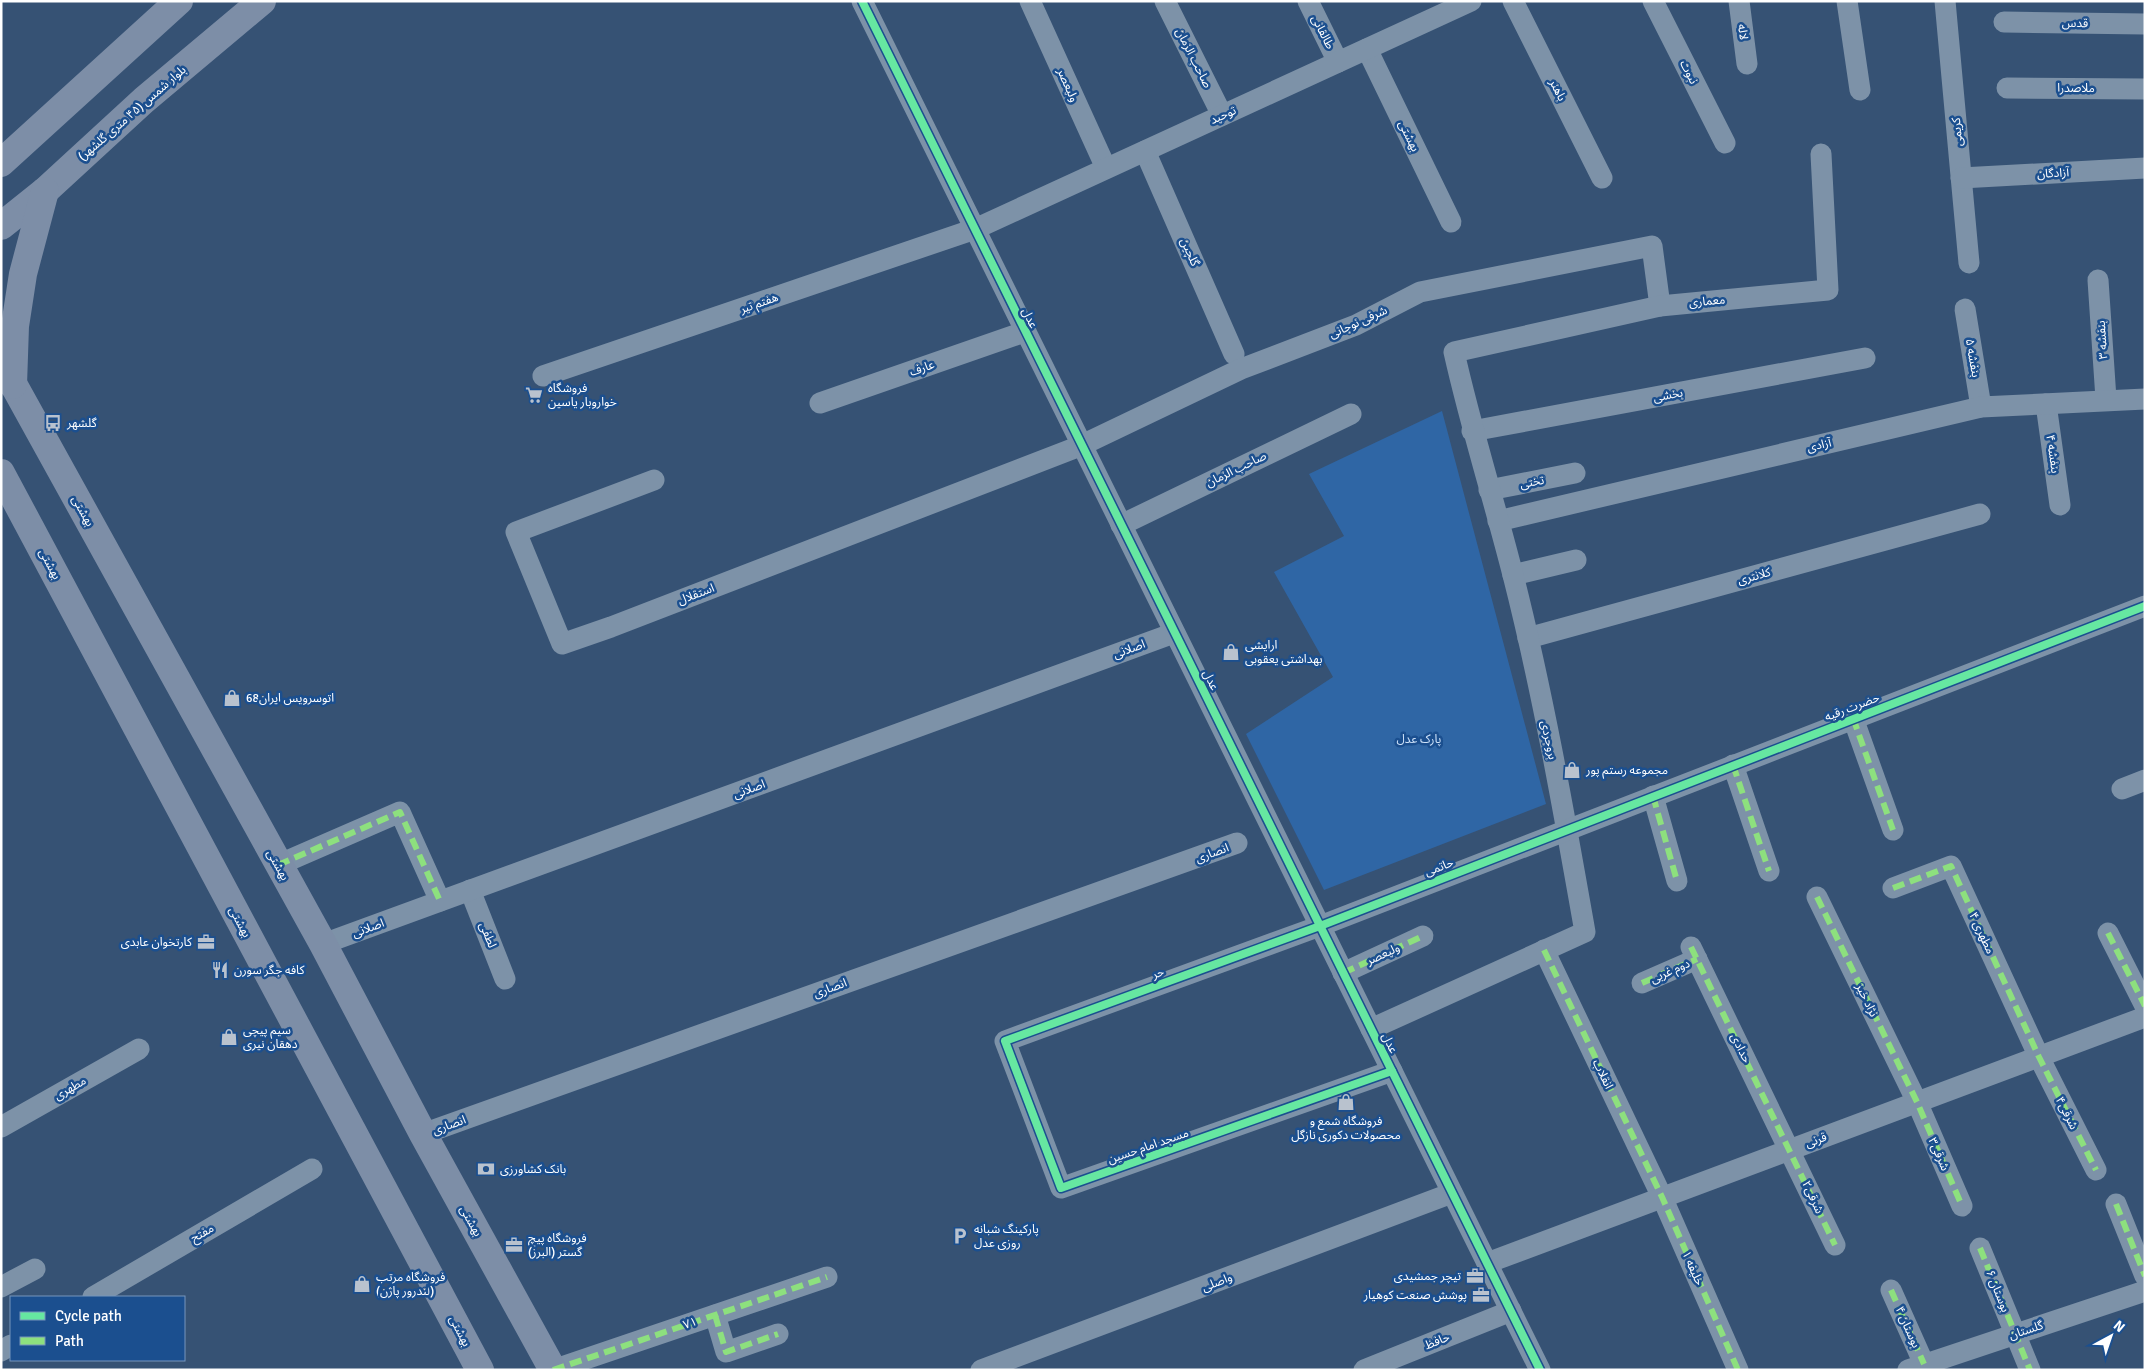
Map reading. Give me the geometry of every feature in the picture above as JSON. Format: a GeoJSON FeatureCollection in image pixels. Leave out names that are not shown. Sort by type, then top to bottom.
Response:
{"type":"FeatureCollection","features":[{"type":"Feature","properties":{"kind":"main road"},"geometry":{"type":"LineString","coordinates":[[1,164],[179,1]]}},
{"type":"Feature","properties":{"kind":"main road","name":"بلوار شمس (۴۵ متری گلشهر)"},"geometry":{"type":"LineString","coordinates":[[1,226],[45,191],[144,100],[262,1]]}},
{"type":"Feature","properties":{"kind":"main road"},"geometry":{"type":"LineString","coordinates":[[1,143],[26,124],[72,98]]}},
{"type":"Feature","properties":{"kind":"main road"},"geometry":{"type":"LineString","coordinates":[[7,374],[20,293],[45,191]]}},
{"type":"Feature","properties":{"kind":"main road","name":"بهشتى"},"geometry":{"type":"LineString","coordinates":[[7,374],[323,944],[423,1134],[553,1370]]}},
{"type":"Feature","properties":{"kind":"main road","name":"بهشتی"},"geometry":{"type":"LineString","coordinates":[[1,473],[480,1370]]}},
{"type":"Feature","properties":{"kind":"street","name":"عدل"},"geometry":{"type":"LineString","coordinates":[[862,1],[1080,446],[1540,1370]]}},
{"type":"Feature","properties":{"kind":"street","name":"ولیعصر"},"geometry":{"type":"LineString","coordinates":[[1030,1],[1106,168]]}},
{"type":"Feature","properties":{"kind":"street","name":"صاحب الزمان"},"geometry":{"type":"LineString","coordinates":[[1165,1],[1222,115]]}},
{"type":"Feature","properties":{"kind":"street","name":"طالقانی"},"geometry":{"type":"LineString","coordinates":[[1308,1],[1338,62]]}},
{"type":"Feature","properties":{"kind":"street","name":"باهنر"},"geometry":{"type":"LineString","coordinates":[[1513,1],[1602,178]]}},
{"type":"Feature","properties":{"kind":"street","name":"نبوت"},"geometry":{"type":"LineString","coordinates":[[1653,1],[1725,143]]}},
{"type":"Feature","properties":{"kind":"street","name":"لاله"},"geometry":{"type":"LineString","coordinates":[[1739,1],[1747,64]]}},
{"type":"Feature","properties":{"kind":"street"},"geometry":{"type":"LineString","coordinates":[[1847,1],[1860,90]]}},
{"type":"Feature","properties":{"kind":"street","name":"کریمی"},"geometry":{"type":"LineString","coordinates":[[1946,1],[1969,263]]}},
{"type":"Feature","properties":{"kind":"street","name":"توحید"},"geometry":{"type":"LineString","coordinates":[[975,229],[1467,2]]}},
{"type":"Feature","properties":{"kind":"street","name":"قدس"},"geometry":{"type":"LineString","coordinates":[[2004,22],[2145,24]]}},
{"type":"Feature","properties":{"kind":"street","name":"بهشتی"},"geometry":{"type":"LineString","coordinates":[[1367,49],[1451,222]]}},
{"type":"Feature","properties":{"kind":"street","name":"ملاصدرا"},"geometry":{"type":"LineString","coordinates":[[2007,88],[2145,89]]}},
{"type":"Feature","properties":{"kind":"street","name":"گلچین"},"geometry":{"type":"LineString","coordinates":[[1145,151],[1234,354]]}},
{"type":"Feature","properties":{"kind":"street","name":"معماری"},"geometry":{"type":"LineString","coordinates":[[1454,352],[1660,306],[1828,290],[1821,154]]}},
{"type":"Feature","properties":{"kind":"street","name":"آزادگان"},"geometry":{"type":"LineString","coordinates":[[1961,178],[2145,168]]}},
{"type":"Feature","properties":{"kind":"street","name":"هفتم تیر"},"geometry":{"type":"LineString","coordinates":[[543,376],[975,229]]}},
{"type":"Feature","properties":{"kind":"street","name":"شرفی نوجانی"},"geometry":{"type":"LineString","coordinates":[[1080,446],[1241,369],[1356,325],[1420,292],[1652,246],[1660,306]]}},
{"type":"Feature","properties":{"kind":"street","name":"بنفشه ۳"},"geometry":{"type":"LineString","coordinates":[[2098,280],[2106,400]]}},
{"type":"Feature","properties":{"kind":"street","name":"بنفشه ۵"},"geometry":{"type":"LineString","coordinates":[[1965,309],[1981,407]]}},
{"type":"Feature","properties":{"kind":"street","name":"عارف"},"geometry":{"type":"LineString","coordinates":[[820,403],[1024,332]]}},
{"type":"Feature","properties":{"kind":"street","name":"بروجردی"},"geometry":{"type":"LineString","coordinates":[[1371,1029],[1585,932],[1567,829],[1528,638],[1513,575],[1472,431],[1454,352]]}},
{"type":"Feature","properties":{"kind":"street","name":"بخشی"},"geometry":{"type":"LineString","coordinates":[[1472,431],[1865,358]]}},
{"type":"Feature","properties":{"kind":"street","name":"آزادی"},"geometry":{"type":"LineString","coordinates":[[1498,521],[1981,407],[2145,399]]}},
{"type":"Feature","properties":{"kind":"street","name":"بنفشه ۴"},"geometry":{"type":"LineString","coordinates":[[2046,404],[2060,505]]}},
{"type":"Feature","properties":{"kind":"street","name":"صاحب الزمان"},"geometry":{"type":"LineString","coordinates":[[1121,525],[1351,414]]}},
{"type":"Feature","properties":{"kind":"street","name":"استقلال"},"geometry":{"type":"LineString","coordinates":[[654,480],[516,532],[562,644],[611,627],[1080,446]]}},
{"type":"Feature","properties":{"kind":"street","name":"تختی"},"geometry":{"type":"LineString","coordinates":[[1489,490],[1574,473]]}},
{"type":"Feature","properties":{"kind":"street","name":"کلانتری"},"geometry":{"type":"LineString","coordinates":[[1528,638],[1980,514]]}},
{"type":"Feature","properties":{"kind":"street"},"geometry":{"type":"LineString","coordinates":[[1513,575],[1576,560]]}},
{"type":"Feature","properties":{"kind":"street","name":"حضرت رقیه"},"geometry":{"type":"LineString","coordinates":[[1567,829],[2145,606]]}},
{"type":"Feature","properties":{"kind":"street","name":"اصلانی"},"geometry":{"type":"LineString","coordinates":[[323,944],[1174,633]]}},
{"type":"Feature","properties":{"kind":"street"},"geometry":{"type":"LineString","coordinates":[[1853,718],[1893,830]]}},
{"type":"Feature","properties":{"kind":"street"},"geometry":{"type":"LineString","coordinates":[[1732,765],[1769,871]]}},
{"type":"Feature","properties":{"kind":"street"},"geometry":{"type":"LineString","coordinates":[[2122,789],[2145,780]]}},
{"type":"Feature","properties":{"kind":"street"},"geometry":{"type":"LineString","coordinates":[[1653,796],[1677,880]]}},
{"type":"Feature","properties":{"kind":"street"},"geometry":{"type":"LineString","coordinates":[[278,865],[400,812],[440,901]]}},
{"type":"Feature","properties":{"kind":"street","name":"حاتمی"},"geometry":{"type":"LineString","coordinates":[[1320,926],[1567,829]]}},
{"type":"Feature","properties":{"kind":"street","name":"انصاری"},"geometry":{"type":"LineString","coordinates":[[423,1134],[1237,843]]}},
{"type":"Feature","properties":{"kind":"street","name":"مطهری ۴"},"geometry":{"type":"LineString","coordinates":[[1893,888],[1951,866],[2039,1056]]}},
{"type":"Feature","properties":{"kind":"street","name":"لطفی"},"geometry":{"type":"LineString","coordinates":[[470,890],[505,980]]}},
{"type":"Feature","properties":{"kind":"street","name":"نژاد خیز"},"geometry":{"type":"LineString","coordinates":[[1817,897],[1916,1102]]}},
{"type":"Feature","properties":{"kind":"street","name":"حر"},"geometry":{"type":"LineString","coordinates":[[1005,1041],[1320,926]]}},
{"type":"Feature","properties":{"kind":"street"},"geometry":{"type":"LineString","coordinates":[[2108,933],[2145,1006]]}},
{"type":"Feature","properties":{"kind":"street","name":"ولیعصر"},"geometry":{"type":"LineString","coordinates":[[1343,973],[1423,936]]}},
{"type":"Feature","properties":{"kind":"street","name":"انقلاب"},"geometry":{"type":"LineString","coordinates":[[1544,950],[1662,1198]]}},
{"type":"Feature","properties":{"kind":"street","name":"دوم غربی"},"geometry":{"type":"LineString","coordinates":[[1642,983],[1694,953]]}},
{"type":"Feature","properties":{"kind":"street","name":"حدادی"},"geometry":{"type":"LineString","coordinates":[[1694,953],[1790,1150]]}},
{"type":"Feature","properties":{"kind":"street","name":"قرنی"},"geometry":{"type":"LineString","coordinates":[[1487,1263],[2145,1017]]}},
{"type":"Feature","properties":{"kind":"street","name":"مسجد امام حسین"},"geometry":{"type":"LineString","coordinates":[[1005,1041],[1061,1188],[1392,1071]]}},
{"type":"Feature","properties":{"kind":"street","name":"مطهری"},"geometry":{"type":"LineString","coordinates":[[1,1127],[139,1049]]}},
{"type":"Feature","properties":{"kind":"street","name":"۴شرقی"},"geometry":{"type":"LineString","coordinates":[[2039,1056],[2096,1170]]}},
{"type":"Feature","properties":{"kind":"street","name":"۳شرقی"},"geometry":{"type":"LineString","coordinates":[[1916,1102],[1962,1206]]}},
{"type":"Feature","properties":{"kind":"street","name":"۲شرقی"},"geometry":{"type":"LineString","coordinates":[[1790,1150],[1835,1245]]}},
{"type":"Feature","properties":{"kind":"street","name":"مفتح"},"geometry":{"type":"LineString","coordinates":[[95,1296],[312,1169]]}},
{"type":"Feature","properties":{"kind":"street","name":"واصلی"},"geometry":{"type":"LineString","coordinates":[[981,1370],[1452,1193]]}},
{"type":"Feature","properties":{"kind":"street","name":"خلیفه ۱"},"geometry":{"type":"LineString","coordinates":[[1662,1198],[1738,1370]]}},
{"type":"Feature","properties":{"kind":"street"},"geometry":{"type":"LineString","coordinates":[[2116,1204],[2145,1276]]}},
{"type":"Feature","properties":{"kind":"street","name":"بوستان ۶"},"geometry":{"type":"LineString","coordinates":[[1980,1248],[2030,1370]]}},
{"type":"Feature","properties":{"kind":"street"},"geometry":{"type":"LineString","coordinates":[[1,1288],[35,1268]]}},
{"type":"Feature","properties":{"kind":"street","name":"۷۱"},"geometry":{"type":"LineString","coordinates":[[553,1370],[827,1277]]}},
{"type":"Feature","properties":{"kind":"street","name":"بوستان ۴"},"geometry":{"type":"LineString","coordinates":[[1891,1290],[1916,1367]]}},
{"type":"Feature","properties":{"kind":"street","name":"گلستان"},"geometry":{"type":"LineString","coordinates":[[1916,1367],[2145,1291]]}},
{"type":"Feature","properties":{"kind":"street","name":"حافظ"},"geometry":{"type":"LineString","coordinates":[[1364,1370],[1510,1311]]}},
{"type":"Feature","properties":{"kind":"street"},"geometry":{"type":"LineString","coordinates":[[714,1315],[726,1352],[778,1334]]}},
{"type":"Feature","properties":{"kind":"green space","name":"پارک عدل"},"geometry":{"type":"Polygon","coordinates":[[[1442,411],[1546,804],[1324,890],[1246,734],[1333,677],[1274,572],[1344,536],[1309,474],[1442,411]]]}},
{"type":"Feature","properties":{"kind":"marked path"},"geometry":{"type":"LineString","coordinates":[[1853,718],[1893,830]]}},
{"type":"Feature","properties":{"kind":"marked path"},"geometry":{"type":"LineString","coordinates":[[1733,765],[1769,871]]}},
{"type":"Feature","properties":{"kind":"marked path"},"geometry":{"type":"LineString","coordinates":[[1653,796],[1677,881]]}},
{"type":"Feature","properties":{"kind":"marked path"},"geometry":{"type":"LineString","coordinates":[[278,865],[400,812],[440,901]]}},
{"type":"Feature","properties":{"kind":"marked path"},"geometry":{"type":"LineString","coordinates":[[1893,888],[1951,866],[2039,1057],[2096,1170]]}},
{"type":"Feature","properties":{"kind":"marked path"},"geometry":{"type":"LineString","coordinates":[[1817,897],[1917,1102],[1962,1206]]}},
{"type":"Feature","properties":{"kind":"marked path"},"geometry":{"type":"LineString","coordinates":[[2108,933],[2145,1006]]}},
{"type":"Feature","properties":{"kind":"marked path"},"geometry":{"type":"LineString","coordinates":[[1343,973],[1423,936]]}},
{"type":"Feature","properties":{"kind":"marked path"},"geometry":{"type":"LineString","coordinates":[[1691,947],[1835,1245]]}},
{"type":"Feature","properties":{"kind":"marked path"},"geometry":{"type":"LineString","coordinates":[[1544,950],[1662,1197],[1738,1370]]}},
{"type":"Feature","properties":{"kind":"marked path"},"geometry":{"type":"LineString","coordinates":[[1642,983],[1697,959]]}},
{"type":"Feature","properties":{"kind":"marked path"},"geometry":{"type":"LineString","coordinates":[[2116,1204],[2145,1276]]}},
{"type":"Feature","properties":{"kind":"marked path"},"geometry":{"type":"LineString","coordinates":[[1980,1248],[2030,1370]]}},
{"type":"Feature","properties":{"kind":"marked path"},"geometry":{"type":"LineString","coordinates":[[553,1370],[827,1277]]}},
{"type":"Feature","properties":{"kind":"marked path"},"geometry":{"type":"LineString","coordinates":[[1891,1290],[1924,1364]]}},
{"type":"Feature","properties":{"kind":"marked path"},"geometry":{"type":"LineString","coordinates":[[715,1315],[726,1352],[778,1334]]}},
{"type":"Feature","properties":{"kind":"cycle path"},"geometry":{"type":"LineString","coordinates":[[862,1],[1540,1370]]}},
{"type":"Feature","properties":{"kind":"cycle path"},"geometry":{"type":"LineString","coordinates":[[1392,1071],[1061,1188],[1005,1041],[1320,926],[2145,606]]}},
{"type":"Feature","properties":{"kind":"place","name":"فروشگاه خواروبار یاسین"},"geometry":{"type":"Point","coordinates":[534,395]}},
{"type":"Feature","properties":{"kind":"place","name":"گلشهر"},"geometry":{"type":"Point","coordinates":[53,423]}},
{"type":"Feature","properties":{"kind":"place","name":"ارایشی بهداشتی یعقوبی"},"geometry":{"type":"Point","coordinates":[1231,652]}},
{"type":"Feature","properties":{"kind":"place","name":"اتوسرویس ایران68"},"geometry":{"type":"Point","coordinates":[232,698]}},
{"type":"Feature","properties":{"kind":"place","name":"مجموعه رستم پور"},"geometry":{"type":"Point","coordinates":[1572,770]}},
{"type":"Feature","properties":{"kind":"place","name":"کارتخوان عابدی"},"geometry":{"type":"Point","coordinates":[206,942]}},
{"type":"Feature","properties":{"kind":"place","name":"کافه جگر سورن"},"geometry":{"type":"Point","coordinates":[220,970]}},
{"type":"Feature","properties":{"kind":"place","name":"سیم پیچی دهقان نیری"},"geometry":{"type":"Point","coordinates":[229,1037]}},
{"type":"Feature","properties":{"kind":"place","name":"فروشگاه شمع و محصولات دکوری نازگل"},"geometry":{"type":"Point","coordinates":[1346,1102]}},
{"type":"Feature","properties":{"kind":"place","name":"بانک کشاورزی"},"geometry":{"type":"Point","coordinates":[486,1169]}},
{"type":"Feature","properties":{"kind":"place","name":"پارکینگ شبانه روزی عدل"},"geometry":{"type":"Point","coordinates":[960,1236]}},
{"type":"Feature","properties":{"kind":"place","name":"فروشگاه پیچ گستر (البرز)"},"geometry":{"type":"Point","coordinates":[514,1245]}},
{"type":"Feature","properties":{"kind":"place","name":"تیچر جمشیدی"},"geometry":{"type":"Point","coordinates":[1475,1276]}},
{"type":"Feature","properties":{"kind":"place","name":"فروشگاه مرتب (لندرور پاژن)"},"geometry":{"type":"Point","coordinates":[362,1284]}},
{"type":"Feature","properties":{"kind":"place","name":"پوشش صنعت کوهیار"},"geometry":{"type":"Point","coordinates":[1481,1295]}}]}
